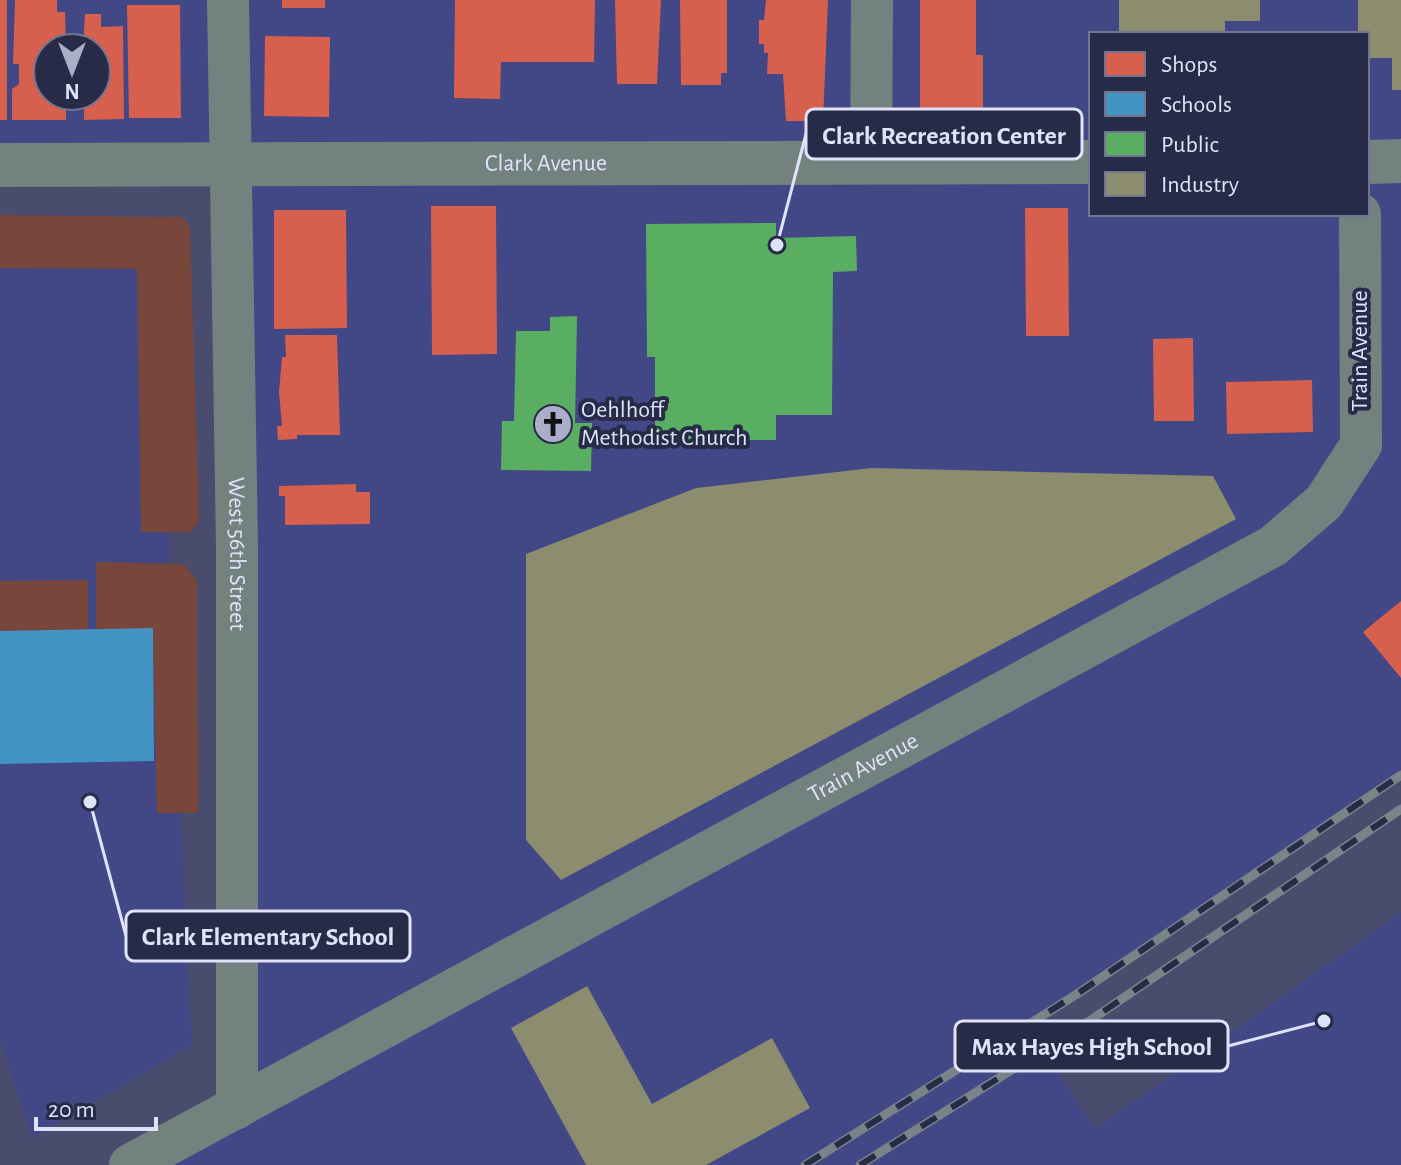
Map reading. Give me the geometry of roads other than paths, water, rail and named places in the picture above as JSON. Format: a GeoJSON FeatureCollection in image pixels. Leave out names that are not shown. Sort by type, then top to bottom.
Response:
{"type":"FeatureCollection","features":[{"type":"Feature","properties":{"kind":"street","name":"West 56th Street"},"geometry":{"type":"LineString","coordinates":[[228,0],[228,164],[237,547],[237,1108]]}},
{"type":"Feature","properties":{"kind":"street"},"geometry":{"type":"LineString","coordinates":[[871,163],[872,0]]}},
{"type":"Feature","properties":{"kind":"street"},"geometry":{"type":"LineString","coordinates":[[1369,162],[1401,161]]}},
{"type":"Feature","properties":{"kind":"street","name":"Clark Avenue"},"geometry":{"type":"LineString","coordinates":[[0,165],[1089,162]]}},
{"type":"Feature","properties":{"kind":"street","name":"Train Avenue"},"geometry":{"type":"LineString","coordinates":[[130,1165],[1273,546],[1324,502],[1361,445],[1360,216]]}},
{"type":"Feature","properties":{"kind":"railway"},"geometry":{"type":"LineString","coordinates":[[805,1165],[1077,994],[1401,775]]}},
{"type":"Feature","properties":{"kind":"railway"},"geometry":{"type":"LineString","coordinates":[[860,1165],[1088,1022],[1401,809]]}},
{"type":"Feature","properties":{"kind":"place","name":"Clark Recreation Center"},"geometry":{"type":"Point","coordinates":[777,245]}},
{"type":"Feature","properties":{"kind":"place","name":"Oehlhoff Methodist Church"},"geometry":{"type":"Point","coordinates":[553,424]}},
{"type":"Feature","properties":{"kind":"place","name":"Clark Elementary School"},"geometry":{"type":"Point","coordinates":[90,802]}},
{"type":"Feature","properties":{"kind":"place","name":"Max Hayes High School"},"geometry":{"type":"Point","coordinates":[1324,1021]}}]}
